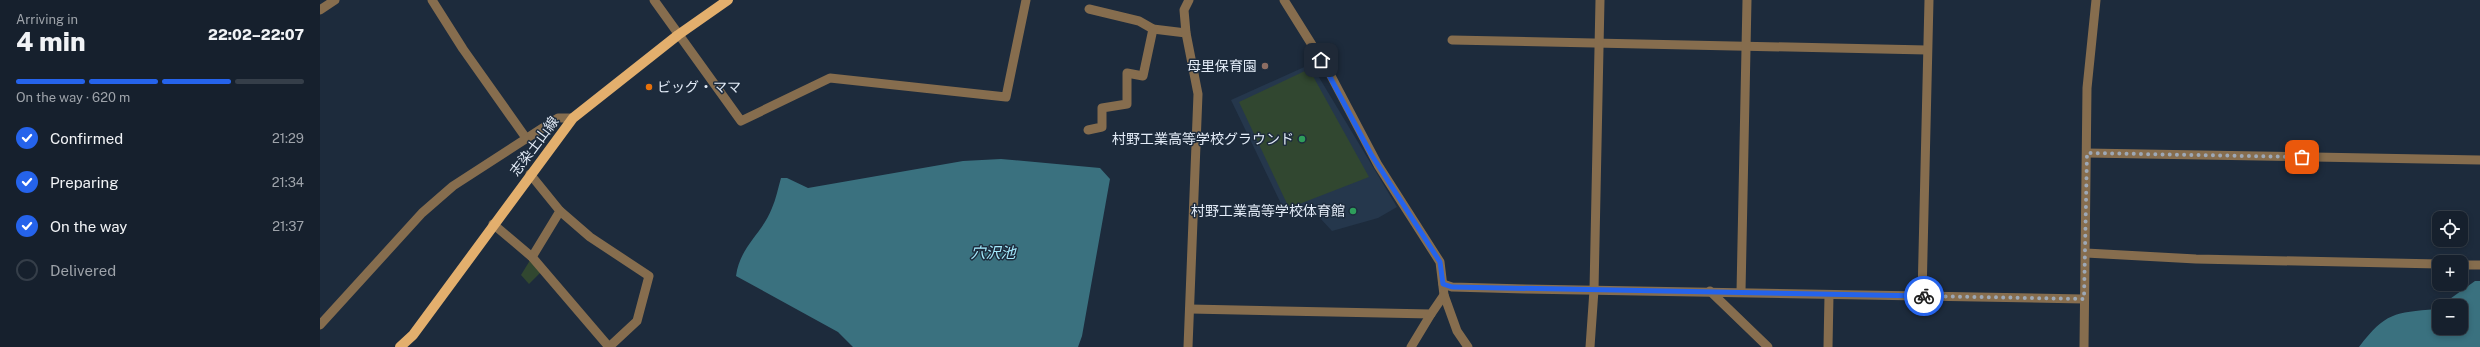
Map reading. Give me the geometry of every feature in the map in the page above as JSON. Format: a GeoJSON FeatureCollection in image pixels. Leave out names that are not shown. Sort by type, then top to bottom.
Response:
{"type":"FeatureCollection","features":[{"type":"Feature","properties":{"kind":"main road","name":"志染土山線"},"geometry":{"type":"LineString","coordinates":[[400,347],[413,335],[493,224],[573,118],[678,35],[728,0]]}},
{"type":"Feature","properties":{"kind":"street"},"geometry":{"type":"LineString","coordinates":[[320,10],[335,0]]}},
{"type":"Feature","properties":{"kind":"street"},"geometry":{"type":"LineString","coordinates":[[432,0],[463,49],[526,138]]}},
{"type":"Feature","properties":{"kind":"street"},"geometry":{"type":"LineString","coordinates":[[654,0],[741,120],[830,78],[1006,97],[1026,0]]}},
{"type":"Feature","properties":{"kind":"street"},"geometry":{"type":"LineString","coordinates":[[1188,347],[1192,209],[1198,94],[1186,33],[1184,10],[1189,0]]}},
{"type":"Feature","properties":{"kind":"street"},"geometry":{"type":"LineString","coordinates":[[1284,0],[1328,72],[1378,165],[1440,262],[1444,295],[1457,331],[1467,346]]}},
{"type":"Feature","properties":{"kind":"street"},"geometry":{"type":"LineString","coordinates":[[1590,347],[1594,290],[1600,0]]}},
{"type":"Feature","properties":{"kind":"street"},"geometry":{"type":"LineString","coordinates":[[1741,292],[1747,0]]}},
{"type":"Feature","properties":{"kind":"street"},"geometry":{"type":"LineString","coordinates":[[1922,296],[1929,0]]}},
{"type":"Feature","properties":{"kind":"street"},"geometry":{"type":"LineString","coordinates":[[2084,347],[2088,85],[2096,0]]}},
{"type":"Feature","properties":{"kind":"street"},"geometry":{"type":"LineString","coordinates":[[1089,9],[1139,21],[1153,29],[1186,33]]}},
{"type":"Feature","properties":{"kind":"street"},"geometry":{"type":"LineString","coordinates":[[1088,130],[1102,127],[1102,108],[1127,104],[1127,73],[1143,76],[1153,29]]}},
{"type":"Feature","properties":{"kind":"street"},"geometry":{"type":"LineString","coordinates":[[1452,40],[1927,50]]}},
{"type":"Feature","properties":{"kind":"street"},"geometry":{"type":"LineString","coordinates":[[320,325],[422,213],[453,186],[558,118],[573,118]]}},
{"type":"Feature","properties":{"kind":"street"},"geometry":{"type":"LineString","coordinates":[[2087,153],[2480,160]]}},
{"type":"Feature","properties":{"kind":"street"},"geometry":{"type":"LineString","coordinates":[[493,224],[532,257],[609,347],[637,322],[649,276],[590,237],[560,210],[530,174]]}},
{"type":"Feature","properties":{"kind":"street"},"geometry":{"type":"LineString","coordinates":[[532,257],[560,210]]}},
{"type":"Feature","properties":{"kind":"street"},"geometry":{"type":"LineString","coordinates":[[2086,253],[2196,259],[2432,264]]}},
{"type":"Feature","properties":{"kind":"street"},"geometry":{"type":"LineString","coordinates":[[2468,265],[2480,265]]}},
{"type":"Feature","properties":{"kind":"street"},"geometry":{"type":"LineString","coordinates":[[1443,284],[1452,287],[2084,299]]}},
{"type":"Feature","properties":{"kind":"street"},"geometry":{"type":"LineString","coordinates":[[1710,291],[1768,347]]}},
{"type":"Feature","properties":{"kind":"street"},"geometry":{"type":"LineString","coordinates":[[1411,347],[1444,295]]}},
{"type":"Feature","properties":{"kind":"street"},"geometry":{"type":"LineString","coordinates":[[1828,347],[1829,295]]}},
{"type":"Feature","properties":{"kind":"street"},"geometry":{"type":"LineString","coordinates":[[1190,310],[1431,314]]}},
{"type":"Feature","properties":{"kind":"shaded area","name":"村野工業高等学校グラウンド"},"geometry":{"type":"Polygon","coordinates":[[[1311,64],[1397,207],[1378,218],[1332,231],[1308,205],[1286,214],[1231,100],[1311,64]]]}},
{"type":"Feature","properties":{"kind":"shaded area","name":"村野工業高等学校グラウンド"},"geometry":{"type":"Polygon","coordinates":[[[1309,69],[1369,177],[1289,208],[1239,102],[1309,69]]]}},
{"type":"Feature","properties":{"kind":"shaded area"},"geometry":{"type":"Polygon","coordinates":[[[532,257],[543,270],[529,284],[521,275],[532,257]]]}},
{"type":"Feature","properties":{"kind":"water","name":"穴沢池"},"geometry":{"type":"Polygon","coordinates":[[[1001,159],[1100,168],[1110,179],[1082,336],[1078,347],[853,347],[838,332],[736,276],[742,256],[768,217],[776,197],[781,178],[787,178],[808,188],[963,161],[1001,159]]]}},
{"type":"Feature","properties":{"kind":"water"},"geometry":{"type":"Polygon","coordinates":[[[2475,281],[2480,281],[2480,347],[2359,347],[2368,335],[2392,316],[2432,309],[2432,335],[2468,335],[2468,299],[2450,299],[2461,291],[2468,291],[2468,286],[2475,281]]]}},
{"type":"Feature","properties":{"kind":"way so far"},"geometry":{"type":"LineString","coordinates":[[1924,296],[2084,299],[2087,153],[2302,157]]}},
{"type":"Feature","properties":{"kind":"place","name":"母里保育園"},"geometry":{"type":"Point","coordinates":[1265,66]}},
{"type":"Feature","properties":{"kind":"place","name":"ビッグ・ママ"},"geometry":{"type":"Point","coordinates":[649,87]}},
{"type":"Feature","properties":{"kind":"place","name":"村野工業高等学校グラウンド"},"geometry":{"type":"Point","coordinates":[1302,139]}},
{"type":"Feature","properties":{"kind":"place","name":"村野工業高等学校体育館"},"geometry":{"type":"Point","coordinates":[1353,211]}},
{"type":"Feature","properties":{"kind":"route"},"geometry":{"type":"LineString","coordinates":[[1321,60],[1350,112],[1365,144],[1440,262],[1443,284],[1452,287],[1525,289],[1924,296]]}}]}
